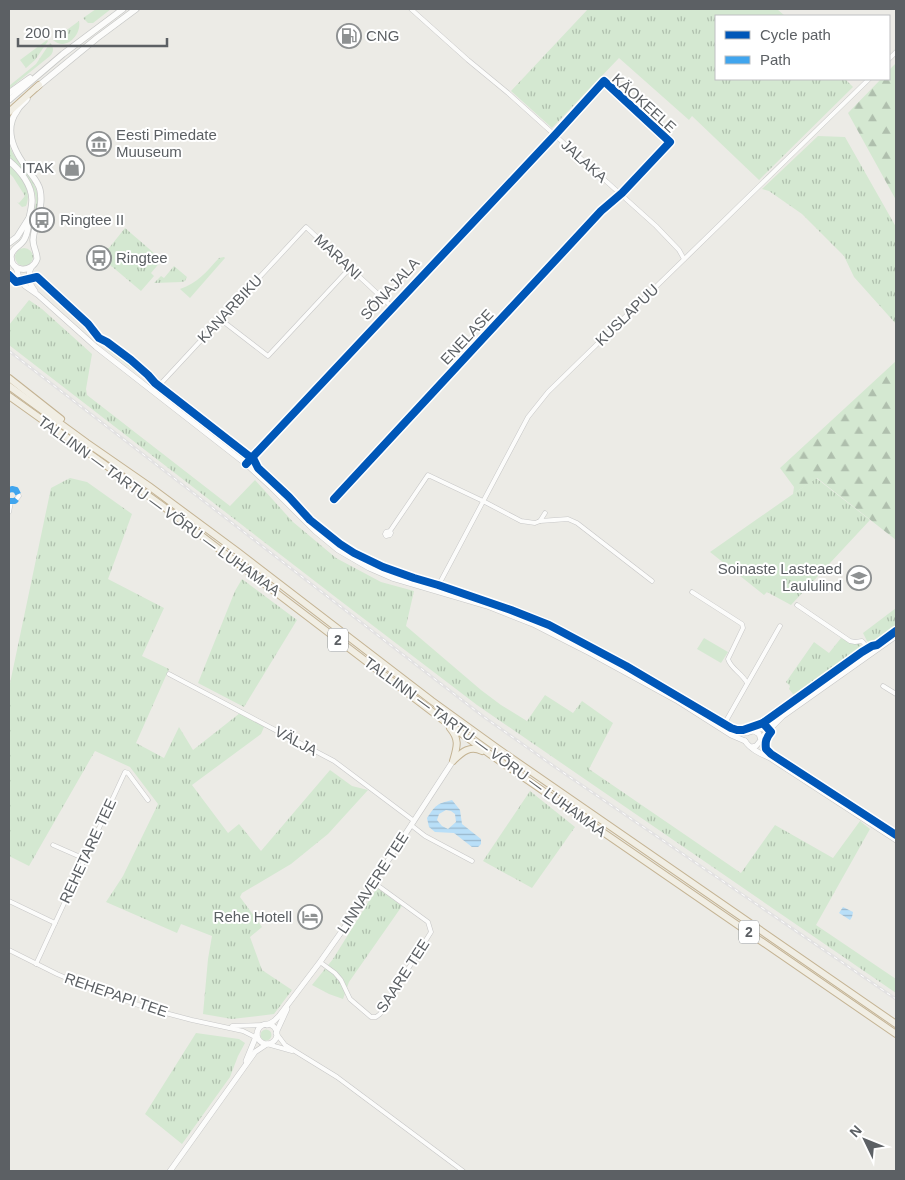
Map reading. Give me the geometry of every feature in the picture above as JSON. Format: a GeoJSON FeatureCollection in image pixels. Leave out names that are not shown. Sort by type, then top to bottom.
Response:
{"type":"FeatureCollection","features":[{"type":"Feature","properties":{"kind":"highway"},"geometry":{"type":"LineString","coordinates":[[9,110],[39,85]]}},
{"type":"Feature","properties":{"kind":"highway"},"geometry":{"type":"LineString","coordinates":[[9,378],[83,436],[87,443]]}},
{"type":"Feature","properties":{"kind":"highway","name":"TALLINN — TARTU — VÕRU — LUHAMAA"},"geometry":{"type":"LineString","coordinates":[[9,386],[149,486],[432,701],[497,748],[896,1024]]}},
{"type":"Feature","properties":{"kind":"highway","name":"TALLINN — TARTU — VÕRU — LUHAMAA"},"geometry":{"type":"LineString","coordinates":[[9,396],[160,504],[491,755],[896,1034]]}},
{"type":"Feature","properties":{"kind":"highway"},"geometry":{"type":"LineString","coordinates":[[443,720],[457,738],[453,761]]}},
{"type":"Feature","properties":{"kind":"highway"},"geometry":{"type":"LineString","coordinates":[[453,761],[463,751],[473,748],[491,755]]}},
{"type":"Feature","properties":{"kind":"main road"},"geometry":{"type":"LineString","coordinates":[[9,100],[90,32],[123,9]]}},
{"type":"Feature","properties":{"kind":"main road"},"geometry":{"type":"LineString","coordinates":[[34,249],[34,233],[41,205],[40,193],[36,180],[13,147],[10,128],[17,110],[39,85],[136,9]]}},
{"type":"Feature","properties":{"kind":"main road"},"geometry":{"type":"LineString","coordinates":[[9,93],[45,69]]}},
{"type":"Feature","properties":{"kind":"main road"},"geometry":{"type":"LineString","coordinates":[[9,161],[26,181],[32,201],[27,232],[25,239],[20,245]]}},
{"type":"Feature","properties":{"kind":"main road"},"geometry":{"type":"LineString","coordinates":[[9,243],[30,217]]}},
{"type":"Feature","properties":{"kind":"main road"},"geometry":{"type":"LineString","coordinates":[[28,244],[34,249],[37,259],[31,268],[23,270],[13,264],[11,249],[28,244]]}},
{"type":"Feature","properties":{"kind":"street","name":"JALAKA"},"geometry":{"type":"LineString","coordinates":[[412,9],[621,194],[670,240],[684,259]]}},
{"type":"Feature","properties":{"kind":"street","name":"KUSLAPUU"},"geometry":{"type":"LineString","coordinates":[[436,590],[483,500],[536,406],[548,392],[868,80]]}},
{"type":"Feature","properties":{"kind":"street","name":"KÄOKEELE"},"geometry":{"type":"LineString","coordinates":[[555,135],[604,81],[670,142],[621,194]]}},
{"type":"Feature","properties":{"kind":"street","name":"SÕNAJALA"},"geometry":{"type":"LineString","coordinates":[[246,464],[555,135]]}},
{"type":"Feature","properties":{"kind":"street","name":"ENELASE"},"geometry":{"type":"LineString","coordinates":[[334,499],[601,212],[621,194]]}},
{"type":"Feature","properties":{"kind":"street","name":"MARANI"},"geometry":{"type":"LineString","coordinates":[[306,227],[392,307]]}},
{"type":"Feature","properties":{"kind":"street","name":"KANARBIKU"},"geometry":{"type":"LineString","coordinates":[[154,391],[306,227]]}},
{"type":"Feature","properties":{"kind":"street"},"geometry":{"type":"LineString","coordinates":[[13,264],[21,282],[25,286],[96,346],[246,464],[315,531],[338,550],[369,568],[392,578],[487,606],[535,625],[581,648],[676,700],[731,735],[745,740],[748,745],[760,753],[896,840]]}},
{"type":"Feature","properties":{"kind":"street"},"geometry":{"type":"LineString","coordinates":[[31,268],[28,276],[29,280],[38,296]]}},
{"type":"Feature","properties":{"kind":"street"},"geometry":{"type":"LineString","coordinates":[[220,319],[268,356],[350,268]]}},
{"type":"Feature","properties":{"kind":"street"},"geometry":{"type":"LineString","coordinates":[[390,531],[428,475],[483,500],[521,521],[535,523],[568,519],[577,523],[652,581]]}},
{"type":"Feature","properties":{"kind":"street"},"geometry":{"type":"LineString","coordinates":[[9,490],[14,489],[18,494],[17,500],[10,501],[9,512]]}},
{"type":"Feature","properties":{"kind":"street"},"geometry":{"type":"LineString","coordinates":[[540,521],[545,513]]}},
{"type":"Feature","properties":{"kind":"street"},"geometry":{"type":"LineString","coordinates":[[692,592],[742,624],[743,628],[728,657],[728,662],[744,677],[747,683]]}},
{"type":"Feature","properties":{"kind":"street"},"geometry":{"type":"LineString","coordinates":[[797,606],[850,642],[862,641],[872,653]]}},
{"type":"Feature","properties":{"kind":"street"},"geometry":{"type":"LineString","coordinates":[[722,728],[780,626]]}},
{"type":"Feature","properties":{"kind":"street"},"geometry":{"type":"LineString","coordinates":[[722,728],[736,733],[747,733],[760,729],[783,716],[896,636]]}},
{"type":"Feature","properties":{"kind":"street","name":"VÄLJA"},"geometry":{"type":"LineString","coordinates":[[169,674],[334,761],[426,836],[472,861]]}},
{"type":"Feature","properties":{"kind":"street"},"geometry":{"type":"LineString","coordinates":[[883,686],[896,694]]}},
{"type":"Feature","properties":{"kind":"street"},"geometry":{"type":"LineString","coordinates":[[752,747],[756,746],[783,716]]}},
{"type":"Feature","properties":{"kind":"street"},"geometry":{"type":"LineString","coordinates":[[754,731],[759,734],[763,750],[769,758]]}},
{"type":"Feature","properties":{"kind":"street"},"geometry":{"type":"LineString","coordinates":[[745,740],[747,733]]}},
{"type":"Feature","properties":{"kind":"street","name":"LINNAVERE TEE"},"geometry":{"type":"LineString","coordinates":[[240,1074],[261,1026],[274,1021],[320,962],[453,761]]}},
{"type":"Feature","properties":{"kind":"street","name":"REHETARE TEE"},"geometry":{"type":"LineString","coordinates":[[36,964],[125,772],[128,773],[148,800]]}},
{"type":"Feature","properties":{"kind":"street"},"geometry":{"type":"LineString","coordinates":[[53,844],[85,859]]}},
{"type":"Feature","properties":{"kind":"street","name":"SAARE TEE"},"geometry":{"type":"LineString","coordinates":[[320,962],[341,980],[350,999],[371,1017],[376,1017],[380,1014],[431,932],[428,922],[373,882]]}},
{"type":"Feature","properties":{"kind":"street"},"geometry":{"type":"LineString","coordinates":[[9,901],[55,923]]}},
{"type":"Feature","properties":{"kind":"street","name":"REHEPAPI TEE"},"geometry":{"type":"LineString","coordinates":[[9,950],[89,988],[150,1009],[257,1036]]}},
{"type":"Feature","properties":{"kind":"street","name":"LINNAVERE TEE"},"geometry":{"type":"LineString","coordinates":[[170,1171],[255,1052],[275,1040],[276,1033],[290,1002]]}},
{"type":"Feature","properties":{"kind":"street"},"geometry":{"type":"LineString","coordinates":[[267,1025],[274,1028],[285,1045],[337,1077],[463,1171]]}},
{"type":"Feature","properties":{"kind":"street","name":"REHEPAPI TEE"},"geometry":{"type":"LineString","coordinates":[[227,1027],[267,1025]]}},
{"type":"Feature","properties":{"kind":"street"},"geometry":{"type":"LineString","coordinates":[[257,1036],[262,1043],[296,1052]]}},
{"type":"Feature","properties":{"kind":"green space"},"geometry":{"type":"Polygon","coordinates":[[[96,9],[111,9],[93,23],[88,23],[83,18],[96,9]]]}},
{"type":"Feature","properties":{"kind":"green space"},"geometry":{"type":"Polygon","coordinates":[[[588,9],[777,9],[784,15],[715,15],[715,80],[846,80],[853,87],[759,180],[692,116],[689,120],[619,58],[552,128],[511,91],[588,9]]]}},
{"type":"Feature","properties":{"kind":"green space"},"geometry":{"type":"Polygon","coordinates":[[[79,21],[76,36],[68,43],[58,43],[53,40],[79,21]]]}},
{"type":"Feature","properties":{"kind":"green space"},"geometry":{"type":"Polygon","coordinates":[[[47,40],[35,60],[26,68],[20,60],[47,40]]]}},
{"type":"Feature","properties":{"kind":"green space"},"geometry":{"type":"Polygon","coordinates":[[[50,43],[53,50],[50,56],[9,89],[9,86],[36,64],[50,43]]]}},
{"type":"Feature","properties":{"kind":"green space"},"geometry":{"type":"Polygon","coordinates":[[[896,63],[896,200],[848,113],[880,80],[890,80],[890,69],[896,63]]]}},
{"type":"Feature","properties":{"kind":"green space"},"geometry":{"type":"Polygon","coordinates":[[[818,136],[845,137],[896,227],[896,324],[854,277],[844,256],[802,214],[769,191],[762,189],[818,136]]]}},
{"type":"Feature","properties":{"kind":"green space"},"geometry":{"type":"Polygon","coordinates":[[[9,143],[16,158],[35,187],[38,196],[38,208],[32,231],[29,230],[35,210],[36,196],[27,178],[9,159],[9,143]]]}},
{"type":"Feature","properties":{"kind":"green space"},"geometry":{"type":"Polygon","coordinates":[[[9,165],[21,178],[27,189],[28,200],[26,206],[22,207],[17,202],[19,203],[25,196],[9,173],[9,165]]]}},
{"type":"Feature","properties":{"kind":"green space"},"geometry":{"type":"Polygon","coordinates":[[[125,228],[162,260],[151,273],[154,276],[141,291],[103,259],[104,249],[109,248],[125,228]]]}},
{"type":"Feature","properties":{"kind":"green space"},"geometry":{"type":"Polygon","coordinates":[[[20,248],[28,248],[33,253],[31,264],[20,266],[15,261],[15,253],[20,248]]]}},
{"type":"Feature","properties":{"kind":"green space"},"geometry":{"type":"Polygon","coordinates":[[[224,257],[190,298],[180,289],[197,280],[219,258],[224,257]]]}},
{"type":"Feature","properties":{"kind":"green space"},"geometry":{"type":"Polygon","coordinates":[[[174,266],[187,277],[185,281],[154,283],[161,276],[164,278],[174,266]]]}},
{"type":"Feature","properties":{"kind":"green space"},"geometry":{"type":"Polygon","coordinates":[[[29,300],[42,309],[92,354],[86,389],[87,395],[230,506],[255,480],[293,522],[336,558],[381,582],[414,591],[406,626],[501,705],[527,721],[545,695],[573,713],[582,701],[613,723],[589,769],[741,873],[775,825],[833,858],[860,821],[870,829],[816,925],[896,979],[896,993],[477,705],[9,345],[9,325],[29,300]]]}},
{"type":"Feature","properties":{"kind":"green space"},"geometry":{"type":"Polygon","coordinates":[[[106,343],[154,383],[150,382],[109,351],[106,343]]]}},
{"type":"Feature","properties":{"kind":"green space"},"geometry":{"type":"Polygon","coordinates":[[[896,361],[896,540],[817,478],[793,494],[794,487],[780,468],[896,361]]]}},
{"type":"Feature","properties":{"kind":"green space"},"geometry":{"type":"Polygon","coordinates":[[[70,478],[87,482],[132,514],[108,579],[164,608],[142,656],[169,669],[136,743],[164,758],[179,727],[193,750],[240,713],[264,727],[261,734],[192,785],[228,833],[239,824],[261,851],[330,770],[352,786],[368,790],[328,834],[291,864],[242,893],[240,897],[262,927],[250,937],[262,970],[292,990],[274,1014],[232,1019],[203,1014],[212,936],[181,924],[177,933],[106,902],[123,876],[158,804],[130,767],[95,751],[29,866],[9,856],[9,688],[51,488],[70,478]]]}},
{"type":"Feature","properties":{"kind":"green space"},"geometry":{"type":"Polygon","coordinates":[[[816,478],[870,520],[791,605],[767,592],[764,595],[710,552],[816,478]]]}},
{"type":"Feature","properties":{"kind":"green space"},"geometry":{"type":"Polygon","coordinates":[[[242,579],[297,620],[244,707],[198,683],[235,591],[242,579]]]}},
{"type":"Feature","properties":{"kind":"green space"},"geometry":{"type":"Polygon","coordinates":[[[896,608],[896,628],[873,645],[867,641],[863,633],[896,608]]]}},
{"type":"Feature","properties":{"kind":"green space"},"geometry":{"type":"Polygon","coordinates":[[[704,638],[728,652],[721,663],[697,649],[704,638]]]}},
{"type":"Feature","properties":{"kind":"green space"},"geometry":{"type":"Polygon","coordinates":[[[841,638],[853,644],[860,644],[862,652],[797,699],[786,682],[814,642],[829,653],[841,638]]]}},
{"type":"Feature","properties":{"kind":"green space"},"geometry":{"type":"Polygon","coordinates":[[[530,791],[575,827],[532,888],[483,861],[530,791]]]}},
{"type":"Feature","properties":{"kind":"green space"},"geometry":{"type":"Polygon","coordinates":[[[377,888],[402,906],[349,982],[343,999],[312,985],[333,959],[377,888]]]}},
{"type":"Feature","properties":{"kind":"green space"},"geometry":{"type":"Polygon","coordinates":[[[266,1029],[272,1035],[266,1041],[260,1035],[266,1029]]]}},
{"type":"Feature","properties":{"kind":"green space"},"geometry":{"type":"Polygon","coordinates":[[[196,1033],[239,1039],[245,1043],[230,1077],[182,1144],[145,1114],[196,1033]]]}},
{"type":"Feature","properties":{"kind":"water"},"geometry":{"type":"Polygon","coordinates":[[[452,800],[460,810],[462,824],[481,839],[481,844],[478,847],[472,847],[454,833],[435,832],[429,827],[427,818],[432,810],[439,804],[452,800]],[[446,810],[439,814],[437,820],[448,829],[456,822],[455,814],[446,810]]]}},
{"type":"Feature","properties":{"kind":"water"},"geometry":{"type":"Polygon","coordinates":[[[843,907],[853,912],[850,920],[839,913],[843,907]]]}},
{"type":"Feature","properties":{"kind":"railway"},"geometry":{"type":"LineString","coordinates":[[9,351],[484,717],[896,999]]}},
{"type":"Feature","properties":{"kind":"marked path"},"geometry":{"type":"LineString","coordinates":[[9,490],[16,490],[19,496],[15,501],[9,501]]}},
{"type":"Feature","properties":{"kind":"cycle path"},"geometry":{"type":"LineString","coordinates":[[246,464],[604,81],[670,142],[622,193],[601,211],[334,499]]}},
{"type":"Feature","properties":{"kind":"cycle path"},"geometry":{"type":"LineString","coordinates":[[9,275],[16,282],[37,277],[88,324],[99,338],[131,360],[155,383],[254,460],[258,468],[310,520],[354,553],[383,567],[511,610],[549,625],[626,666],[731,728],[743,730],[763,723],[862,652],[877,645],[896,631]]}},
{"type":"Feature","properties":{"kind":"cycle path"},"geometry":{"type":"LineString","coordinates":[[763,723],[771,732],[766,744],[766,749],[771,754],[896,835]]}},
{"type":"Feature","properties":{"kind":"place","name":"CNG"},"geometry":{"type":"Point","coordinates":[349,36]}},
{"type":"Feature","properties":{"kind":"place","name":"Eesti Pimedate Muuseum"},"geometry":{"type":"Point","coordinates":[99,144]}},
{"type":"Feature","properties":{"kind":"place","name":"ITAK"},"geometry":{"type":"Point","coordinates":[72,168]}},
{"type":"Feature","properties":{"kind":"place","name":"Ringtee II"},"geometry":{"type":"Point","coordinates":[42,220]}},
{"type":"Feature","properties":{"kind":"place","name":"Ringtee"},"geometry":{"type":"Point","coordinates":[99,258]}},
{"type":"Feature","properties":{"kind":"place","name":"Soinaste Lasteaed Laululind"},"geometry":{"type":"Point","coordinates":[859,578]}},
{"type":"Feature","properties":{"kind":"place","name":"Rehe Hotell"},"geometry":{"type":"Point","coordinates":[310,917]}}]}
